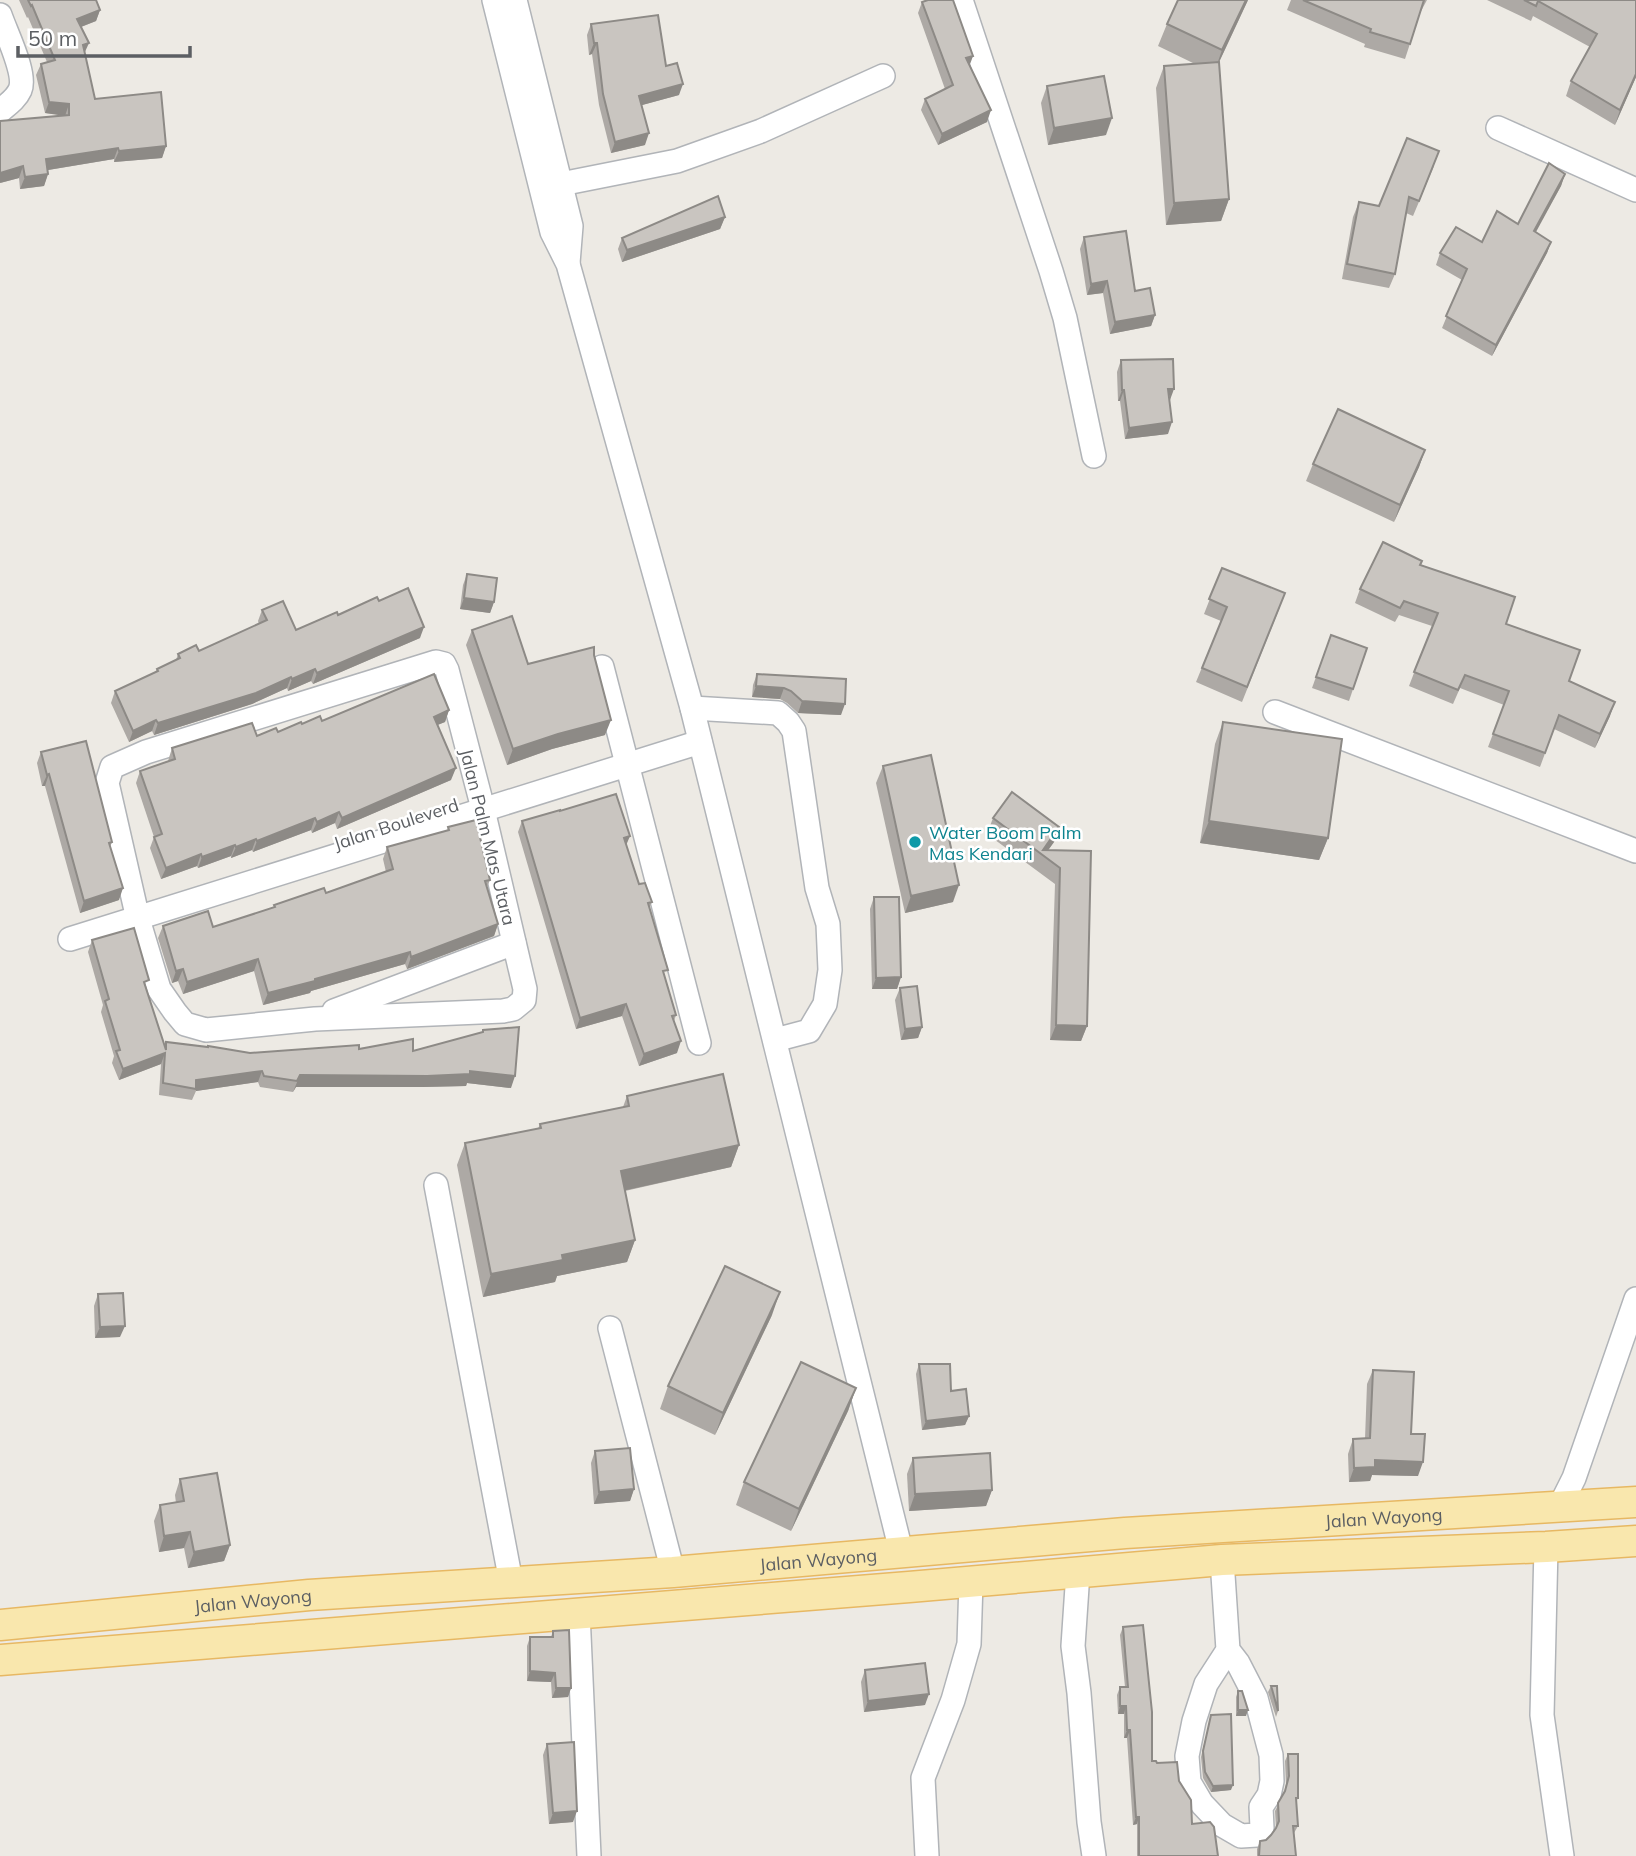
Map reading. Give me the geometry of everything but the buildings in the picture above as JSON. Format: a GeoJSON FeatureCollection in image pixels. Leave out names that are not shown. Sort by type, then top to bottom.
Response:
{"type":"FeatureCollection","features":[{"type":"Feature","properties":{"kind":"main road","name":"Jalan Wayong"},"geometry":{"type":"LineString","coordinates":[[0,1625],[309,1595],[673,1572],[1125,1533],[1636,1502]]}},
{"type":"Feature","properties":{"kind":"main road","name":"Jalan Wayong"},"geometry":{"type":"LineString","coordinates":[[0,1660],[1222,1560],[1636,1541]]}},
{"type":"Feature","properties":{"kind":"street"},"geometry":{"type":"LineString","coordinates":[[495,0],[552,232],[568,264],[697,726],[901,1551]]}},
{"type":"Feature","properties":{"kind":"street"},"geometry":{"type":"LineString","coordinates":[[515,0],[571,226],[568,264]]}},
{"type":"Feature","properties":{"kind":"street"},"geometry":{"type":"LineString","coordinates":[[961,0],[1065,318],[1094,456]]}},
{"type":"Feature","properties":{"kind":"street"},"geometry":{"type":"LineString","coordinates":[[0,15],[22,75],[21,88],[16,97],[0,111]]}},
{"type":"Feature","properties":{"kind":"street"},"geometry":{"type":"LineString","coordinates":[[561,184],[677,161],[761,131],[883,76]]}},
{"type":"Feature","properties":{"kind":"street"},"geometry":{"type":"LineString","coordinates":[[1498,128],[1636,190]]}},
{"type":"Feature","properties":{"kind":"street","name":"Jalan Palm Mas Utara"},"geometry":{"type":"LineString","coordinates":[[436,662],[444,664],[447,670],[481,803],[525,989],[524,1000],[513,1009],[315,1019],[206,1030],[185,1024],[159,989],[137,913],[107,783],[112,767],[146,752],[436,662]]}},
{"type":"Feature","properties":{"kind":"street"},"geometry":{"type":"LineString","coordinates":[[602,667],[699,1043]]}},
{"type":"Feature","properties":{"kind":"street"},"geometry":{"type":"LineString","coordinates":[[1275,712],[1636,851]]}},
{"type":"Feature","properties":{"kind":"street"},"geometry":{"type":"LineString","coordinates":[[697,726],[778,713],[793,731],[817,888],[828,924],[830,970],[825,1004],[809,1031],[775,1040]]}},
{"type":"Feature","properties":{"kind":"street","name":"Jalan Bouleverd"},"geometry":{"type":"LineString","coordinates":[[71,939],[137,913],[626,759],[697,726]]}},
{"type":"Feature","properties":{"kind":"street"},"geometry":{"type":"LineString","coordinates":[[315,1019],[514,943]]}},
{"type":"Feature","properties":{"kind":"street"},"geometry":{"type":"LineString","coordinates":[[436,1185],[511,1583]]}},
{"type":"Feature","properties":{"kind":"street"},"geometry":{"type":"LineString","coordinates":[[1560,1506],[1574,1478],[1636,1299]]}},
{"type":"Feature","properties":{"kind":"street"},"geometry":{"type":"LineString","coordinates":[[610,1328],[673,1572]]}},
{"type":"Feature","properties":{"kind":"street"},"geometry":{"type":"LineString","coordinates":[[1546,1547],[1542,1715],[1562,1856]]}},
{"type":"Feature","properties":{"kind":"street"},"geometry":{"type":"LineString","coordinates":[[1222,1560],[1228,1650],[1256,1698],[1270,1755],[1272,1781],[1269,1795],[1261,1807],[1262,1828],[1257,1835],[1241,1836],[1222,1825],[1202,1804],[1189,1782],[1187,1756],[1194,1721],[1206,1684],[1228,1650]]}},
{"type":"Feature","properties":{"kind":"street"},"geometry":{"type":"LineString","coordinates":[[1078,1572],[1073,1646],[1094,1856]]}},
{"type":"Feature","properties":{"kind":"street"},"geometry":{"type":"LineString","coordinates":[[927,1856],[923,1778],[953,1700],[969,1644],[971,1582]]}},
{"type":"Feature","properties":{"kind":"street"},"geometry":{"type":"LineString","coordinates":[[578,1613],[589,1856]]}},
{"type":"Feature","properties":{"kind":"place","name":"Water Boom Palm Mas Kendari"},"geometry":{"type":"Point","coordinates":[915,842]}}]}
